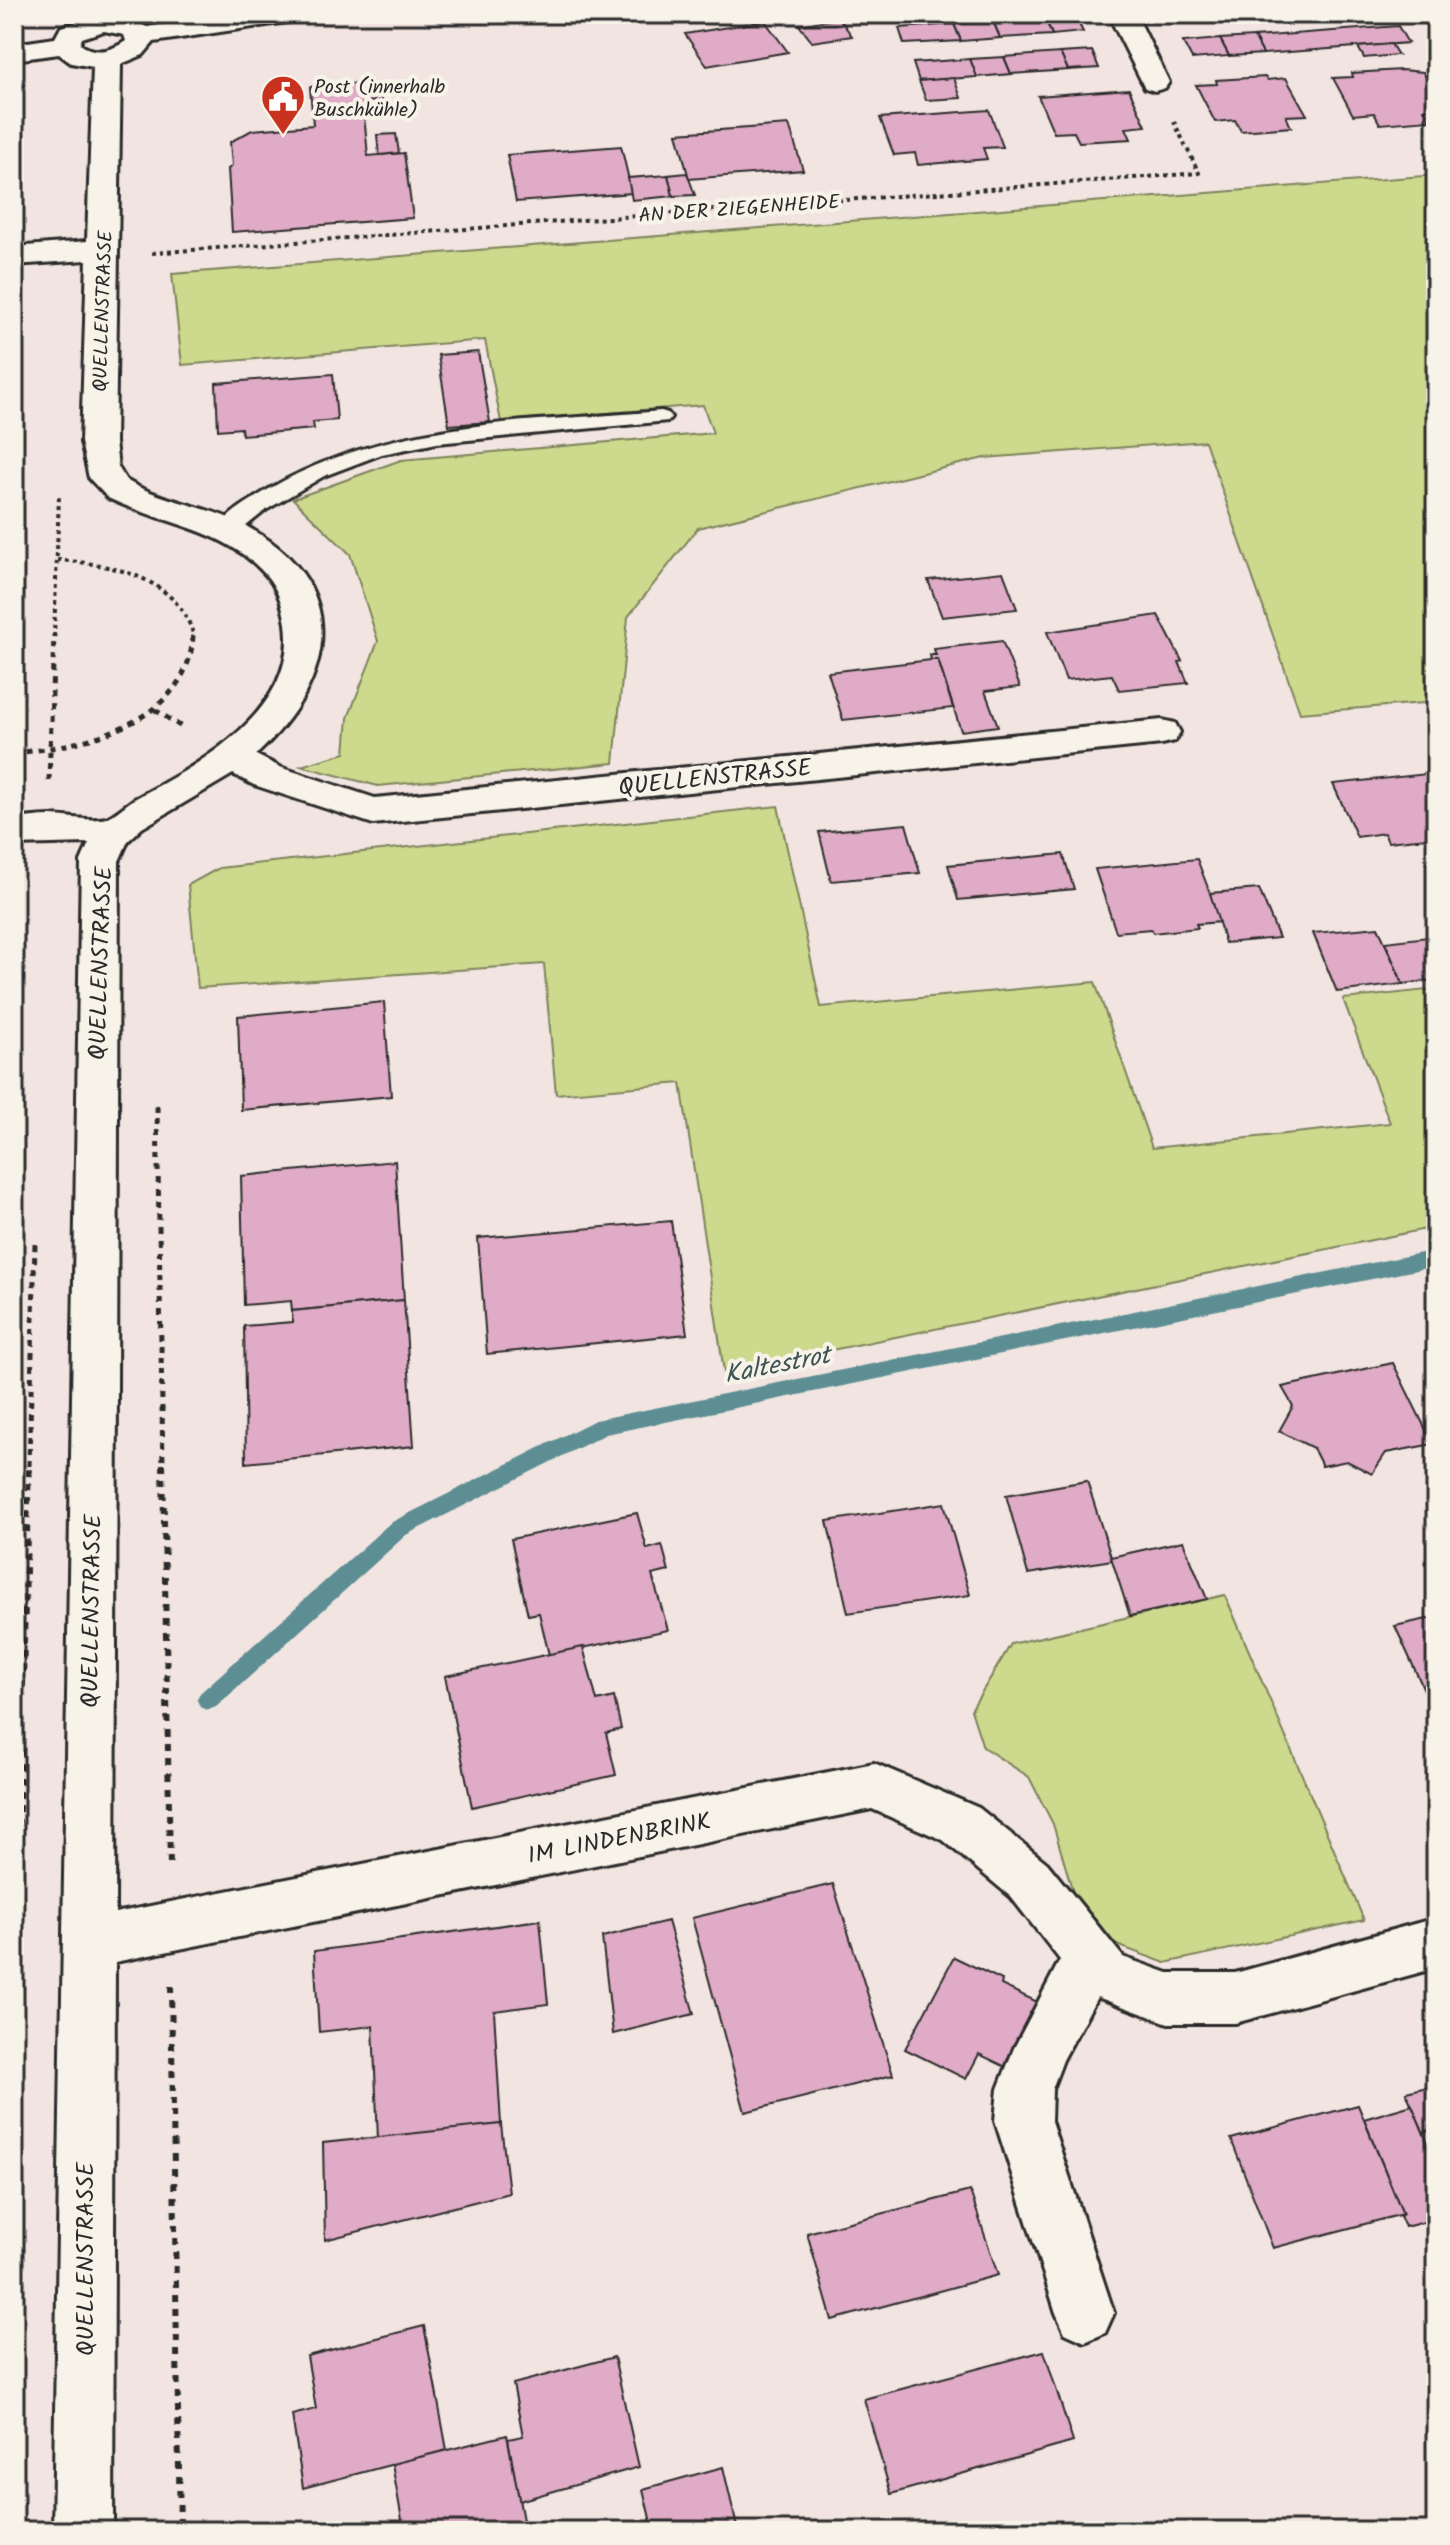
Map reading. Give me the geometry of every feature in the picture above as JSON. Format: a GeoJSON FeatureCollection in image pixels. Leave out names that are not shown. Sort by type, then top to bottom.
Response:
{"type":"FeatureCollection","features":[{"type":"Feature","properties":{"kind":"street"},"geometry":{"type":"LineString","coordinates":[[65,45],[66,39],[79,28],[102,18],[127,25],[140,36],[287,14]]}},
{"type":"Feature","properties":{"kind":"street"},"geometry":{"type":"LineString","coordinates":[[1122,14],[1155,82]]}},
{"type":"Feature","properties":{"kind":"street"},"geometry":{"type":"LineString","coordinates":[[14,52],[65,45],[79,56],[107,58],[136,47],[140,36]]}},
{"type":"Feature","properties":{"kind":"street","name":"QUELLENSTRASSE"},"geometry":{"type":"LineString","coordinates":[[83,2531],[100,861],[115,831],[230,758],[261,731],[283,704],[298,676],[305,643],[301,608],[288,578],[265,552],[227,530],[112,486],[101,469],[98,442],[107,58]]}},
{"type":"Feature","properties":{"kind":"street"},"geometry":{"type":"LineString","coordinates":[[14,256],[104,253]]}},
{"type":"Feature","properties":{"kind":"street","name":"QUELLENSTRASSE"},"geometry":{"type":"LineString","coordinates":[[230,758],[267,776],[373,811],[1162,732]]}},
{"type":"Feature","properties":{"kind":"street"},"geometry":{"type":"LineString","coordinates":[[14,832],[47,829],[115,831]]}},
{"type":"Feature","properties":{"kind":"street","name":"IM LINDENBRINK"},"geometry":{"type":"LineString","coordinates":[[88,1943],[874,1786],[961,1824],[1029,1880],[1105,1975],[1168,1998],[1235,1998],[1436,1943]]}},
{"type":"Feature","properties":{"kind":"street"},"geometry":{"type":"LineString","coordinates":[[1085,2313],[1023,2121],[1025,2089],[1041,2048],[1090,1957]]}},
{"type":"Feature","properties":{"kind":"lane"},"geometry":{"type":"LineString","coordinates":[[227,530],[258,505],[316,471],[377,449],[437,437],[661,417]]}},
{"type":"Feature","properties":{"kind":"path","name":"AN DER ZIEGENHEIDE"},"geometry":{"type":"LineString","coordinates":[[104,253],[154,253],[1199,173],[1155,82]]}},
{"type":"Feature","properties":{"kind":"path"},"geometry":{"type":"LineString","coordinates":[[154,244],[154,269]]}},
{"type":"Feature","properties":{"kind":"path"},"geometry":{"type":"LineString","coordinates":[[14,753],[50,751],[91,740],[155,710],[169,696],[192,653],[193,634],[187,618],[176,600],[156,584],[107,565],[57,560]]}},
{"type":"Feature","properties":{"kind":"path"},"geometry":{"type":"LineString","coordinates":[[157,1091],[180,2531]]}},
{"type":"Feature","properties":{"kind":"green space"},"geometry":{"type":"Polygon","coordinates":[[[1436,175],[1436,702],[1300,713],[1205,441],[984,458],[698,528],[628,617],[614,763],[378,786],[301,766],[345,753],[348,718],[378,641],[350,554],[293,499],[401,460],[713,433],[703,405],[501,422],[485,340],[182,365],[172,274],[1436,175]]]}},
{"type":"Feature","properties":{"kind":"green space"},"geometry":{"type":"Polygon","coordinates":[[[778,806],[821,1007],[1095,982],[1152,1148],[1390,1123],[1343,999],[1436,989],[1436,1227],[724,1372],[681,1083],[556,1094],[544,964],[198,988],[188,885],[219,868],[778,806]]]}},
{"type":"Feature","properties":{"kind":"green space"},"geometry":{"type":"Polygon","coordinates":[[[1225,1595],[1364,1920],[1165,1963],[1114,1944],[1075,1899],[1053,1824],[1029,1777],[983,1747],[971,1710],[1011,1644],[1225,1595]]]}},
{"type":"Feature","properties":{"kind":"building"},"geometry":{"type":"Polygon","coordinates":[[[1163,14],[1277,14],[1277,15],[1167,23],[1163,14]]]}},
{"type":"Feature","properties":{"kind":"building"},"geometry":{"type":"Polygon","coordinates":[[[1075,16],[1083,32],[1052,35],[1045,18],[1075,16]]]}},
{"type":"Feature","properties":{"kind":"building"},"geometry":{"type":"Polygon","coordinates":[[[839,18],[852,36],[812,42],[799,25],[839,18]]]}},
{"type":"Feature","properties":{"kind":"building"},"geometry":{"type":"Polygon","coordinates":[[[1045,18],[1052,35],[1000,38],[993,21],[1045,18]]]}},
{"type":"Feature","properties":{"kind":"building"},"geometry":{"type":"Polygon","coordinates":[[[765,21],[788,52],[707,66],[685,34],[765,21]]]}},
{"type":"Feature","properties":{"kind":"building"},"geometry":{"type":"Polygon","coordinates":[[[993,21],[1000,38],[961,41],[954,24],[993,21]]]}},
{"type":"Feature","properties":{"kind":"building"},"geometry":{"type":"Polygon","coordinates":[[[954,24],[961,41],[904,44],[899,28],[954,24]]]}},
{"type":"Feature","properties":{"kind":"building"},"geometry":{"type":"Polygon","coordinates":[[[1398,26],[1408,43],[1263,54],[1254,37],[1398,26]]]}},
{"type":"Feature","properties":{"kind":"building"},"geometry":{"type":"Polygon","coordinates":[[[1254,37],[1263,54],[1229,56],[1220,39],[1254,37]]]}},
{"type":"Feature","properties":{"kind":"building"},"geometry":{"type":"Polygon","coordinates":[[[1220,39],[1229,56],[1192,59],[1183,42],[1220,39]]]}},
{"type":"Feature","properties":{"kind":"building"},"geometry":{"type":"Polygon","coordinates":[[[1391,44],[1398,55],[1364,58],[1358,47],[1391,44]]]}},
{"type":"Feature","properties":{"kind":"building"},"geometry":{"type":"Polygon","coordinates":[[[1092,51],[1099,68],[1068,70],[1060,53],[1092,51]]]}},
{"type":"Feature","properties":{"kind":"building"},"geometry":{"type":"Polygon","coordinates":[[[1060,53],[1068,70],[1011,74],[1004,57],[1060,53]]]}},
{"type":"Feature","properties":{"kind":"building"},"geometry":{"type":"Polygon","coordinates":[[[1004,57],[1011,74],[977,77],[970,59],[1004,57]]]}},
{"type":"Feature","properties":{"kind":"building"},"geometry":{"type":"Polygon","coordinates":[[[970,59],[977,77],[919,81],[913,63],[970,59]]]}},
{"type":"Feature","properties":{"kind":"building"},"geometry":{"type":"Polygon","coordinates":[[[1423,72],[1436,94],[1436,109],[1424,109],[1430,120],[1380,124],[1374,113],[1353,115],[1333,78],[1353,77],[1352,73],[1423,72]]]}},
{"type":"Feature","properties":{"kind":"building"},"geometry":{"type":"Polygon","coordinates":[[[1265,77],[1267,80],[1286,78],[1307,115],[1286,116],[1291,127],[1241,131],[1235,120],[1215,122],[1196,85],[1217,84],[1216,80],[1265,77]]]}},
{"type":"Feature","properties":{"kind":"building"},"geometry":{"type":"Polygon","coordinates":[[[954,78],[961,98],[926,100],[919,81],[954,78]]]}},
{"type":"Feature","properties":{"kind":"building"},"geometry":{"type":"Polygon","coordinates":[[[361,83],[368,156],[404,153],[413,218],[232,232],[228,169],[232,166],[230,142],[252,130],[313,125],[310,87],[361,83]]]}},
{"type":"Feature","properties":{"kind":"building"},"geometry":{"type":"Polygon","coordinates":[[[380,83],[382,101],[363,102],[361,84],[380,83]]]}},
{"type":"Feature","properties":{"kind":"building"},"geometry":{"type":"Polygon","coordinates":[[[1129,89],[1146,126],[1126,128],[1131,139],[1079,142],[1074,132],[1054,133],[1038,96],[1129,89]]]}},
{"type":"Feature","properties":{"kind":"building"},"geometry":{"type":"Polygon","coordinates":[[[989,110],[1003,147],[983,148],[987,159],[918,165],[915,153],[894,155],[880,118],[989,110]]]}},
{"type":"Feature","properties":{"kind":"building"},"geometry":{"type":"Polygon","coordinates":[[[789,125],[803,170],[689,179],[677,133],[789,125]]]}},
{"type":"Feature","properties":{"kind":"building"},"geometry":{"type":"Polygon","coordinates":[[[396,134],[399,153],[379,155],[377,135],[396,134]]]}},
{"type":"Feature","properties":{"kind":"building"},"geometry":{"type":"Polygon","coordinates":[[[621,146],[632,193],[516,202],[507,155],[621,146]]]}},
{"type":"Feature","properties":{"kind":"building"},"geometry":{"type":"Polygon","coordinates":[[[687,173],[695,195],[673,196],[668,175],[687,173]]]}},
{"type":"Feature","properties":{"kind":"building"},"geometry":{"type":"Polygon","coordinates":[[[668,175],[673,196],[632,200],[628,178],[668,175]]]}},
{"type":"Feature","properties":{"kind":"building"},"geometry":{"type":"Polygon","coordinates":[[[478,352],[490,422],[449,425],[438,355],[478,352]]]}},
{"type":"Feature","properties":{"kind":"building"},"geometry":{"type":"Polygon","coordinates":[[[333,374],[337,420],[313,422],[314,429],[242,435],[241,428],[218,430],[216,383],[333,374]]]}},
{"type":"Feature","properties":{"kind":"building"},"geometry":{"type":"Polygon","coordinates":[[[1003,572],[1017,609],[942,617],[928,580],[1003,572]]]}},
{"type":"Feature","properties":{"kind":"building"},"geometry":{"type":"Polygon","coordinates":[[[1158,615],[1182,661],[1179,662],[1188,683],[1119,690],[1112,675],[1066,680],[1047,632],[1158,615]]]}},
{"type":"Feature","properties":{"kind":"building"},"geometry":{"type":"Polygon","coordinates":[[[1002,641],[1020,687],[985,691],[998,726],[961,731],[938,660],[931,660],[930,655],[936,655],[934,649],[1002,641]]]}},
{"type":"Feature","properties":{"kind":"building"},"geometry":{"type":"Polygon","coordinates":[[[938,660],[953,708],[843,720],[828,672],[938,660]]]}},
{"type":"Feature","properties":{"kind":"building"},"geometry":{"type":"Polygon","coordinates":[[[1436,773],[1436,837],[1388,842],[1384,833],[1357,837],[1333,784],[1436,773]]]}},
{"type":"Feature","properties":{"kind":"building"},"geometry":{"type":"Polygon","coordinates":[[[906,824],[920,873],[831,881],[819,832],[906,824]]]}},
{"type":"Feature","properties":{"kind":"building"},"geometry":{"type":"Polygon","coordinates":[[[1063,854],[1074,889],[958,900],[948,865],[1063,854]]]}},
{"type":"Feature","properties":{"kind":"building"},"geometry":{"type":"Polygon","coordinates":[[[1197,859],[1221,922],[1153,933],[1151,929],[1116,932],[1095,869],[1197,859]]]}},
{"type":"Feature","properties":{"kind":"building"},"geometry":{"type":"Polygon","coordinates":[[[1259,889],[1279,938],[1225,943],[1210,893],[1259,889]]]}},
{"type":"Feature","properties":{"kind":"building"},"geometry":{"type":"Polygon","coordinates":[[[1378,927],[1403,984],[1337,992],[1313,933],[1378,927]]]}},
{"type":"Feature","properties":{"kind":"building"},"geometry":{"type":"Polygon","coordinates":[[[1436,936],[1436,980],[1403,984],[1385,942],[1436,936]]]}},
{"type":"Feature","properties":{"kind":"building"},"geometry":{"type":"Polygon","coordinates":[[[384,1002],[391,1096],[241,1110],[238,1016],[384,1002]]]}},
{"type":"Feature","properties":{"kind":"building"},"geometry":{"type":"Polygon","coordinates":[[[395,1161],[404,1300],[292,1311],[291,1301],[244,1305],[241,1176],[395,1161]]]}},
{"type":"Feature","properties":{"kind":"building"},"geometry":{"type":"Polygon","coordinates":[[[671,1221],[687,1334],[487,1354],[478,1238],[671,1221]]]}},
{"type":"Feature","properties":{"kind":"building"},"geometry":{"type":"Polygon","coordinates":[[[404,1300],[414,1446],[246,1463],[244,1326],[292,1322],[292,1311],[404,1300]]]}},
{"type":"Feature","properties":{"kind":"building"},"geometry":{"type":"Polygon","coordinates":[[[1393,1363],[1433,1444],[1386,1453],[1372,1474],[1347,1461],[1322,1466],[1313,1448],[1279,1431],[1293,1406],[1282,1387],[1393,1363]]]}},
{"type":"Feature","properties":{"kind":"building"},"geometry":{"type":"Polygon","coordinates":[[[1087,1481],[1112,1560],[1028,1574],[1006,1495],[1087,1481]]]}},
{"type":"Feature","properties":{"kind":"building"},"geometry":{"type":"Polygon","coordinates":[[[944,1503],[970,1595],[848,1613],[827,1521],[944,1503]]]}},
{"type":"Feature","properties":{"kind":"building"},"geometry":{"type":"Polygon","coordinates":[[[637,1513],[647,1549],[662,1545],[669,1571],[652,1575],[668,1630],[549,1655],[539,1613],[528,1615],[511,1539],[637,1513]]]}},
{"type":"Feature","properties":{"kind":"building"},"geometry":{"type":"Polygon","coordinates":[[[1183,1541],[1207,1599],[1130,1616],[1111,1557],[1183,1541]]]}},
{"type":"Feature","properties":{"kind":"building"},"geometry":{"type":"Polygon","coordinates":[[[1436,1617],[1436,1716],[1395,1626],[1436,1617]]]}},
{"type":"Feature","properties":{"kind":"building"},"geometry":{"type":"Polygon","coordinates":[[[583,1647],[597,1701],[614,1697],[621,1729],[606,1733],[616,1775],[472,1807],[445,1676],[583,1647]]]}},
{"type":"Feature","properties":{"kind":"building"},"geometry":{"type":"Polygon","coordinates":[[[833,1884],[893,2075],[745,2112],[692,1918],[833,1884]]]}},
{"type":"Feature","properties":{"kind":"building"},"geometry":{"type":"Polygon","coordinates":[[[540,1920],[548,2004],[494,2011],[501,2124],[378,2139],[373,2026],[319,2032],[314,1951],[540,1920]]]}},
{"type":"Feature","properties":{"kind":"building"},"geometry":{"type":"Polygon","coordinates":[[[668,1921],[694,2014],[613,2034],[602,1937],[668,1921]]]}},
{"type":"Feature","properties":{"kind":"building"},"geometry":{"type":"Polygon","coordinates":[[[954,1957],[1002,1980],[1001,1985],[1044,2005],[1012,2070],[979,2054],[966,2079],[905,2049],[954,1957]]]}},
{"type":"Feature","properties":{"kind":"building"},"geometry":{"type":"Polygon","coordinates":[[[1436,2085],[1436,2129],[1423,2132],[1406,2092],[1436,2085]]]}},
{"type":"Feature","properties":{"kind":"building"},"geometry":{"type":"Polygon","coordinates":[[[1358,2105],[1403,2214],[1273,2248],[1231,2139],[1358,2105]]]}},
{"type":"Feature","properties":{"kind":"building"},"geometry":{"type":"Polygon","coordinates":[[[1412,2105],[1436,2163],[1436,2219],[1405,2227],[1400,2216],[1403,2214],[1364,2119],[1412,2105]]]}},
{"type":"Feature","properties":{"kind":"building"},"geometry":{"type":"Polygon","coordinates":[[[501,2124],[509,2193],[325,2240],[323,2143],[501,2124]]]}},
{"type":"Feature","properties":{"kind":"building"},"geometry":{"type":"Polygon","coordinates":[[[970,2191],[998,2275],[832,2320],[807,2233],[970,2191]]]}},
{"type":"Feature","properties":{"kind":"building"},"geometry":{"type":"Polygon","coordinates":[[[424,2326],[447,2450],[303,2488],[292,2415],[316,2409],[307,2356],[424,2326]]]}},
{"type":"Feature","properties":{"kind":"building"},"geometry":{"type":"Polygon","coordinates":[[[1044,2351],[1073,2442],[891,2494],[864,2399],[1044,2351]]]}},
{"type":"Feature","properties":{"kind":"building"},"geometry":{"type":"Polygon","coordinates":[[[614,2357],[639,2467],[519,2501],[508,2439],[523,2436],[513,2384],[614,2357]]]}},
{"type":"Feature","properties":{"kind":"building"},"geometry":{"type":"Polygon","coordinates":[[[507,2435],[525,2531],[404,2531],[392,2464],[507,2435]]]}},
{"type":"Feature","properties":{"kind":"building"},"geometry":{"type":"Polygon","coordinates":[[[723,2467],[738,2531],[653,2531],[643,2489],[723,2467]]]}},
{"type":"Feature","properties":{"kind":"waterway","name":"Kaltestrot"},"geometry":{"type":"LineString","coordinates":[[208,1700],[398,1529],[602,1426],[1436,1258]]}},
{"type":"Feature","properties":{"kind":"place","name":"Post (innerhalb Buschkühle)"},"geometry":{"type":"Point","coordinates":[283,136]}}]}
